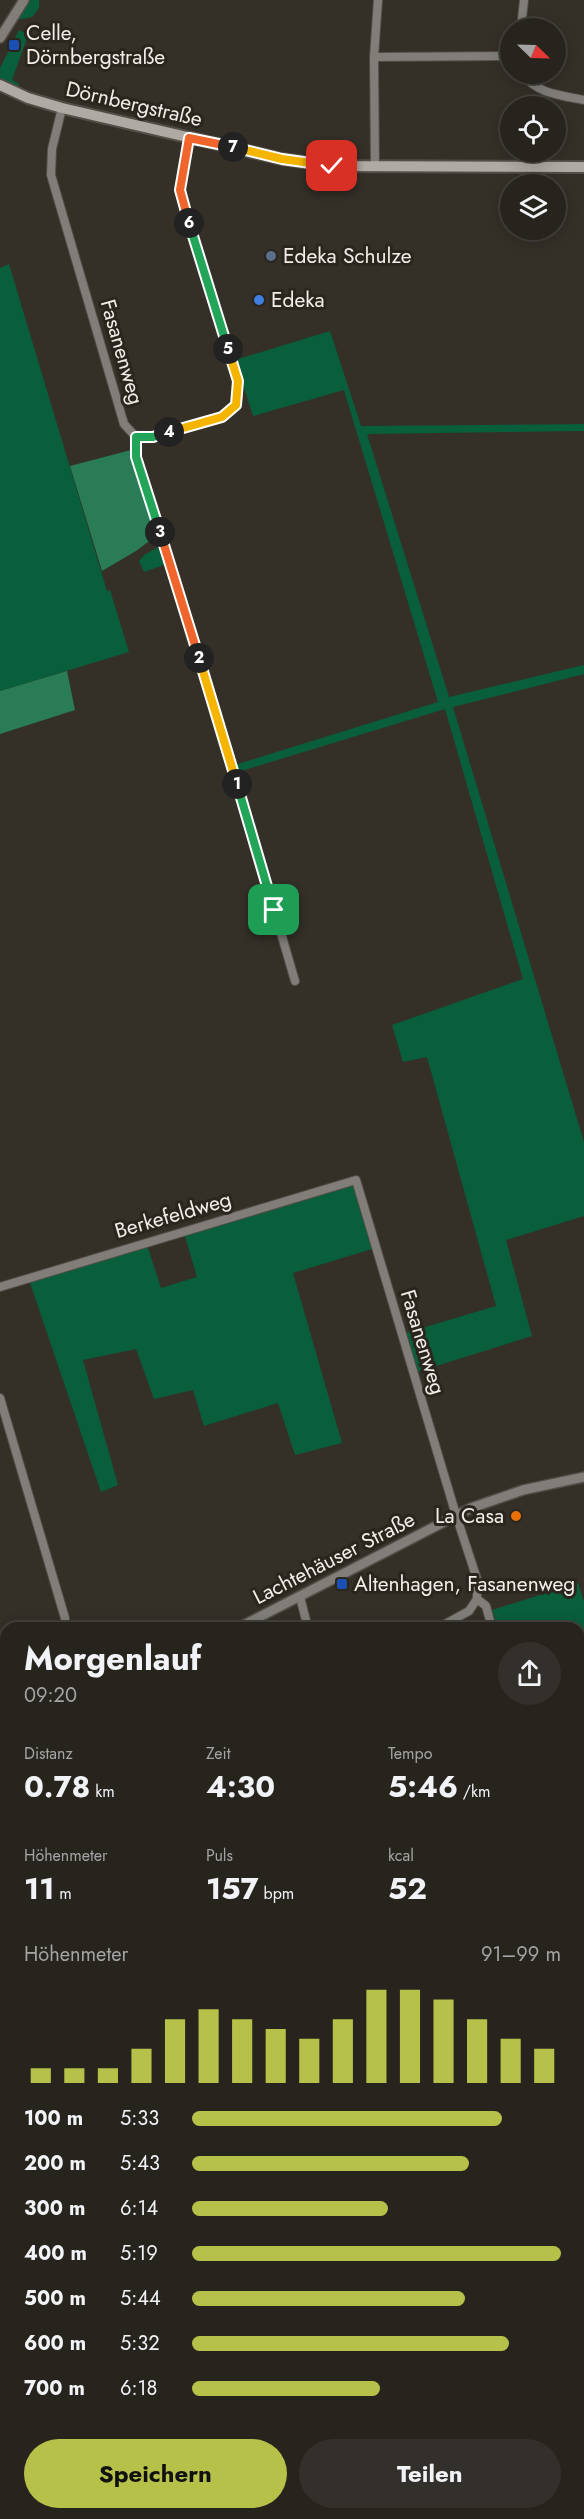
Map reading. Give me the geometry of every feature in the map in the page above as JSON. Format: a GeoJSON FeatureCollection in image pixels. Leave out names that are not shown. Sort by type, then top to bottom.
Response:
{"type":"FeatureCollection","features":[{"type":"Feature","properties":{"kind":"main road","name":"Dörnbergstraße"},"geometry":{"type":"LineString","coordinates":[[0,85],[28,98],[62,108],[307,163],[375,167],[584,167]]}},
{"type":"Feature","properties":{"kind":"street"},"geometry":{"type":"LineString","coordinates":[[0,38],[24,0]]}},
{"type":"Feature","properties":{"kind":"street"},"geometry":{"type":"LineString","coordinates":[[375,167],[374,57],[378,0]]}},
{"type":"Feature","properties":{"kind":"street"},"geometry":{"type":"LineString","coordinates":[[523,18],[524,0]]}},
{"type":"Feature","properties":{"kind":"street"},"geometry":{"type":"LineString","coordinates":[[374,57],[500,56]]}},
{"type":"Feature","properties":{"kind":"street"},"geometry":{"type":"LineString","coordinates":[[530,84],[545,92],[584,100]]}},
{"type":"Feature","properties":{"kind":"street","name":"Fasanenweg"},"geometry":{"type":"LineString","coordinates":[[62,108],[52,149],[51,175],[124,424],[136,437],[136,457],[223,735],[295,981]]}},
{"type":"Feature","properties":{"kind":"street"},"geometry":{"type":"LineString","coordinates":[[136,437],[153,437],[222,417],[236,405],[238,381],[180,190],[189,138]]}},
{"type":"Feature","properties":{"kind":"street","name":"Fasanenweg"},"geometry":{"type":"LineString","coordinates":[[356,1180],[477,1579],[477,1599]]}},
{"type":"Feature","properties":{"kind":"street","name":"Berkefeldweg"},"geometry":{"type":"LineString","coordinates":[[0,1287],[356,1180]]}},
{"type":"Feature","properties":{"kind":"street"},"geometry":{"type":"LineString","coordinates":[[0,1398],[65,1622]]}},
{"type":"Feature","properties":{"kind":"street","name":"Lachtehäuser Straße"},"geometry":{"type":"LineString","coordinates":[[250,1622],[456,1515],[523,1490],[584,1477]]}},
{"type":"Feature","properties":{"kind":"street"},"geometry":{"type":"LineString","coordinates":[[300,1597],[306,1622]]}},
{"type":"Feature","properties":{"kind":"street"},"geometry":{"type":"LineString","coordinates":[[449,1622],[469,1611],[477,1599],[486,1606],[490,1622]]}},
{"type":"Feature","properties":{"kind":"green space"},"geometry":{"type":"Polygon","coordinates":[[[29,0],[39,0],[39,8],[32,17],[17,20],[29,0]]]}},
{"type":"Feature","properties":{"kind":"green space"},"geometry":{"type":"Polygon","coordinates":[[[19,30],[27,34],[27,38],[12,80],[19,84],[18,86],[0,78],[0,68],[19,30]]]}},
{"type":"Feature","properties":{"kind":"green space"},"geometry":{"type":"Polygon","coordinates":[[[9,264],[107,591],[110,590],[129,652],[0,691],[0,268],[9,264]]]}},
{"type":"Feature","properties":{"kind":"green space"},"geometry":{"type":"Polygon","coordinates":[[[330,331],[361,426],[584,424],[584,431],[367,434],[449,697],[584,665],[584,674],[453,707],[584,1142],[584,1216],[506,1240],[532,1336],[417,1372],[405,1333],[496,1306],[427,1057],[403,1062],[392,1025],[523,979],[445,709],[238,772],[235,765],[438,702],[344,390],[253,416],[235,360],[330,331]]]}},
{"type":"Feature","properties":{"kind":"green space"},"geometry":{"type":"Polygon","coordinates":[[[131,450],[156,536],[102,571],[70,466],[131,450]]]}},
{"type":"Feature","properties":{"kind":"green space"},"geometry":{"type":"Polygon","coordinates":[[[158,547],[164,565],[144,572],[139,561],[144,555],[158,547]]]}},
{"type":"Feature","properties":{"kind":"green space"},"geometry":{"type":"Polygon","coordinates":[[[67,671],[75,710],[0,734],[0,691],[67,671]]]}},
{"type":"Feature","properties":{"kind":"green space"},"geometry":{"type":"Polygon","coordinates":[[[353,1185],[372,1249],[293,1273],[342,1443],[295,1455],[278,1403],[204,1426],[193,1390],[154,1399],[136,1349],[83,1360],[118,1485],[101,1492],[29,1280],[147,1245],[161,1288],[197,1277],[184,1233],[353,1185]]]}},
{"type":"Feature","properties":{"kind":"green space"},"geometry":{"type":"Polygon","coordinates":[[[578,1583],[584,1601],[584,1622],[496,1622],[492,1610],[578,1583]]]}},
{"type":"Feature","properties":{"kind":"place","name":"Celle, Dörnbergstraße"},"geometry":{"type":"Point","coordinates":[14,45]}},
{"type":"Feature","properties":{"kind":"place","name":"Edeka Schulze"},"geometry":{"type":"Point","coordinates":[271,256]}},
{"type":"Feature","properties":{"kind":"place","name":"Edeka"},"geometry":{"type":"Point","coordinates":[259,300]}},
{"type":"Feature","properties":{"kind":"place","name":"La Casa"},"geometry":{"type":"Point","coordinates":[516,1516]}},
{"type":"Feature","properties":{"kind":"place","name":"Altenhagen, Fasanenweg"},"geometry":{"type":"Point","coordinates":[342,1584]}},
{"type":"Feature","properties":{"kind":"route"},"geometry":{"type":"LineString","coordinates":[[274,910],[163,539],[136,457],[136,437],[153,437],[222,417],[236,405],[238,381],[180,190],[189,138],[282,159],[332,166]]}}]}
